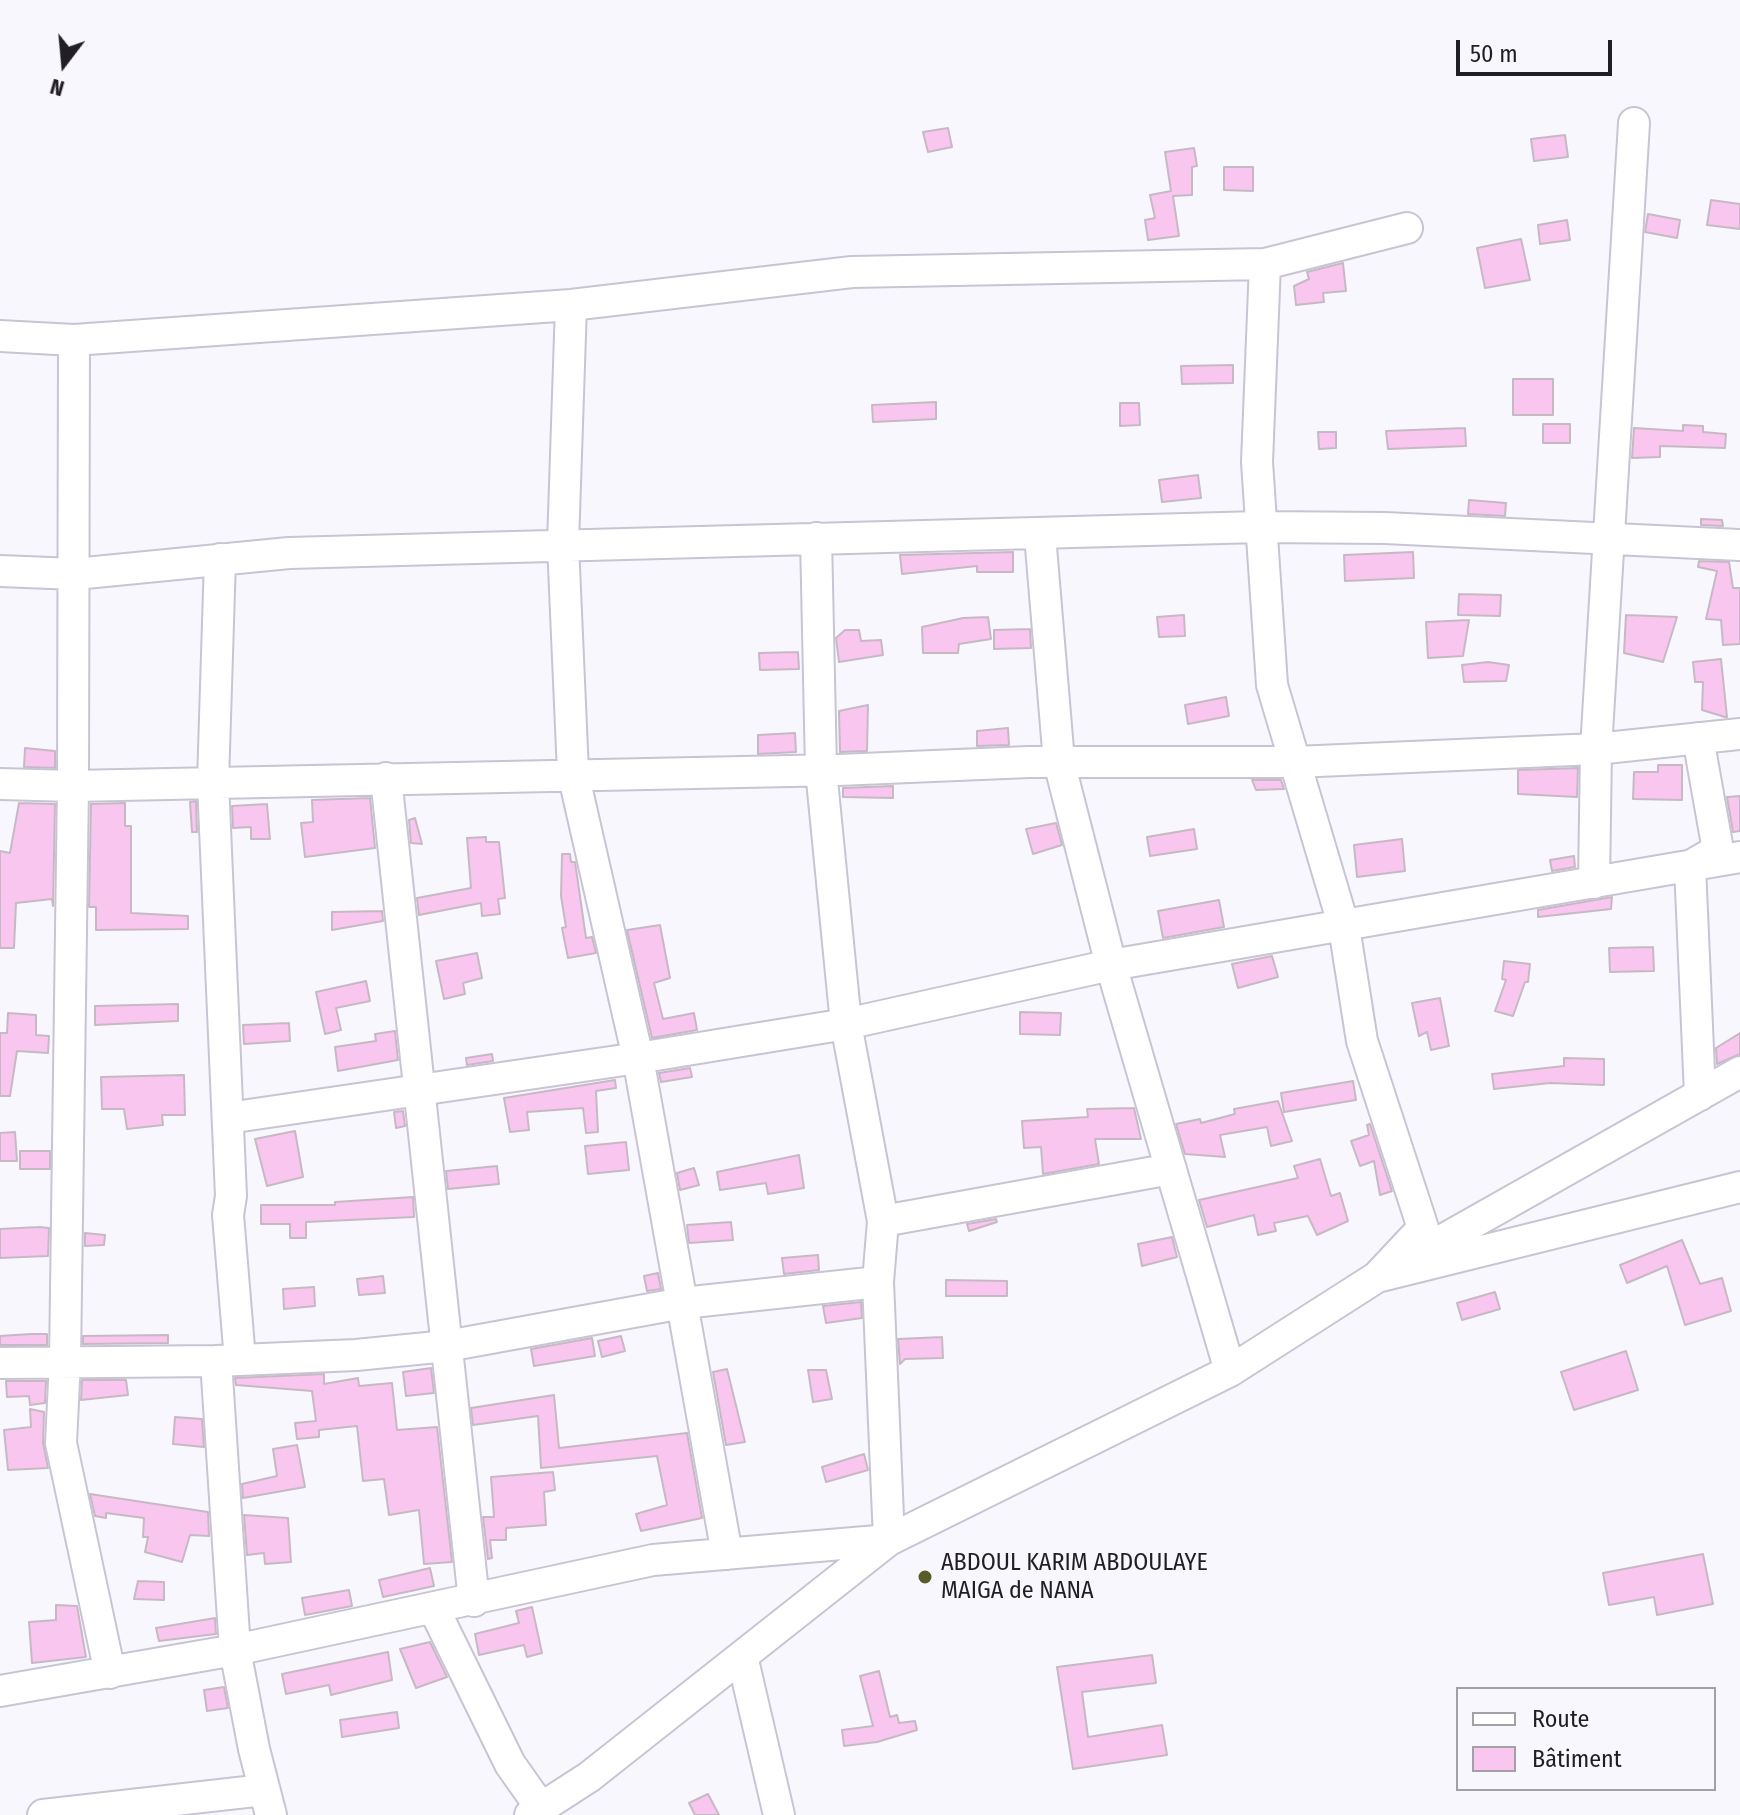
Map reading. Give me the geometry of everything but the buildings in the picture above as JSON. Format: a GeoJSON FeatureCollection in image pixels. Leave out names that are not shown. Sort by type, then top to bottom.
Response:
{"type":"FeatureCollection","features":[{"type":"Feature","properties":{"kind":"street"},"geometry":{"type":"LineString","coordinates":[[1594,883],[1596,749],[1607,538],[1634,123]]}},
{"type":"Feature","properties":{"kind":"street"},"geometry":{"type":"LineString","coordinates":[[0,336],[74,340],[571,305],[852,272],[1265,264],[1407,228]]}},
{"type":"Feature","properties":{"kind":"street"},"geometry":{"type":"LineString","coordinates":[[1265,264],[1257,462],[1272,685],[1344,927],[1362,1041],[1423,1228],[1377,1277]]}},
{"type":"Feature","properties":{"kind":"street"},"geometry":{"type":"LineString","coordinates":[[571,305],[563,544],[573,773],[638,1058],[727,1554]]}},
{"type":"Feature","properties":{"kind":"street"},"geometry":{"type":"LineString","coordinates":[[74,340],[73,786],[65,1361],[61,1443],[110,1673]]}},
{"type":"Feature","properties":{"kind":"street"},"geometry":{"type":"LineString","coordinates":[[0,571],[75,574],[289,553],[1260,527],[1385,528],[1740,545]]}},
{"type":"Feature","properties":{"kind":"street"},"geometry":{"type":"LineString","coordinates":[[1040,535],[1059,762],[1111,965],[1230,1371]]}},
{"type":"Feature","properties":{"kind":"street"},"geometry":{"type":"LineString","coordinates":[[816,538],[821,770],[846,1024],[883,1221],[878,1282],[889,1540]]}},
{"type":"Feature","properties":{"kind":"street"},"geometry":{"type":"LineString","coordinates":[[43,1815],[268,1803],[235,1650],[228,1361],[228,1215],[231,1196],[213,782],[220,559]]}},
{"type":"Feature","properties":{"kind":"street"},"geometry":{"type":"LineString","coordinates":[[0,784],[73,786],[1059,762],[1295,762],[1596,749],[1740,734]]}},
{"type":"Feature","properties":{"kind":"street"},"geometry":{"type":"LineString","coordinates":[[1690,866],[1718,850],[1698,738]]}},
{"type":"Feature","properties":{"kind":"street"},"geometry":{"type":"LineString","coordinates":[[386,778],[474,1601]]}},
{"type":"Feature","properties":{"kind":"street"},"geometry":{"type":"LineString","coordinates":[[228,1118],[846,1024],[1111,965],[1740,857]]}},
{"type":"Feature","properties":{"kind":"street"},"geometry":{"type":"LineString","coordinates":[[1690,866],[1700,1095]]}},
{"type":"Feature","properties":{"kind":"street"},"geometry":{"type":"LineString","coordinates":[[434,1609],[510,1764],[552,1808],[889,1540],[1230,1371],[1377,1277],[1740,1072]]}},
{"type":"Feature","properties":{"kind":"street"},"geometry":{"type":"LineString","coordinates":[[883,1221],[1171,1169]]}},
{"type":"Feature","properties":{"kind":"street"},"geometry":{"type":"LineString","coordinates":[[1377,1277],[1740,1187]]}},
{"type":"Feature","properties":{"kind":"street"},"geometry":{"type":"LineString","coordinates":[[0,1363],[228,1361],[356,1355],[447,1346],[683,1303],[878,1282]]}},
{"type":"Feature","properties":{"kind":"street"},"geometry":{"type":"LineString","coordinates":[[0,1691],[235,1650],[474,1601],[653,1560],[889,1540]]}},
{"type":"Feature","properties":{"kind":"street"},"geometry":{"type":"LineString","coordinates":[[742,1656],[779,1815]]}},
{"type":"Feature","properties":{"kind":"place","name":"ABDOUL KARIM ABDOULAYE MAIGA de NANA"},"geometry":{"type":"Point","coordinates":[925,1577]}}]}
